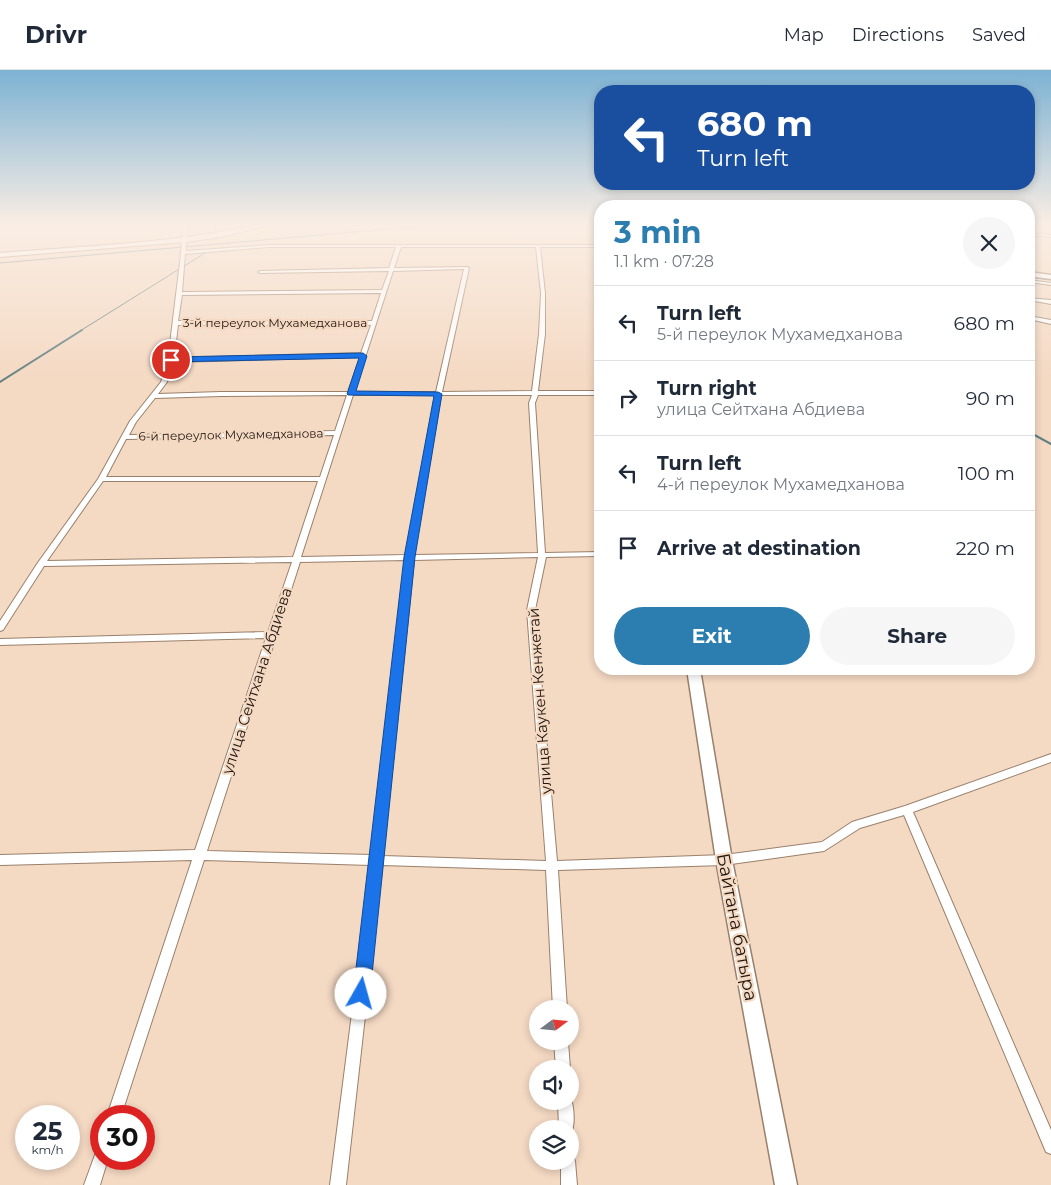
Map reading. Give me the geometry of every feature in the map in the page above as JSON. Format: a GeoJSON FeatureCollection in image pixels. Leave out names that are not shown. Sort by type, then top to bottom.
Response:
{"type":"FeatureCollection","features":[{"type":"Feature","properties":{"kind":"street"},"geometry":{"type":"LineString","coordinates":[[0,628],[41,564],[101,479],[133,421],[164,382],[171,360],[181,276]]}},
{"type":"Feature","properties":{"kind":"street","name":"улица Сейтхана Абдиева"},"geometry":{"type":"LineString","coordinates":[[118,1105],[389,276]]}},
{"type":"Feature","properties":{"kind":"street"},"geometry":{"type":"LineString","coordinates":[[338,1185],[377,861],[410,557],[438,394],[465,276]]}},
{"type":"Feature","properties":{"kind":"street"},"geometry":{"type":"LineString","coordinates":[[535,395],[542,334],[543,294],[541,276]]}},
{"type":"Feature","properties":{"kind":"street"},"geometry":{"type":"LineString","coordinates":[[1035,282],[1051,284]]}},
{"type":"Feature","properties":{"kind":"street"},"geometry":{"type":"LineString","coordinates":[[179,294],[384,291]]}},
{"type":"Feature","properties":{"kind":"street"},"geometry":{"type":"LineString","coordinates":[[1035,300],[1051,302]]}},
{"type":"Feature","properties":{"kind":"street"},"geometry":{"type":"LineString","coordinates":[[1035,319],[1051,322]]}},
{"type":"Feature","properties":{"kind":"street","name":"3-й переулок Мухамедханова"},"geometry":{"type":"LineString","coordinates":[[175,323],[374,323]]}},
{"type":"Feature","properties":{"kind":"street"},"geometry":{"type":"LineString","coordinates":[[171,360],[363,356]]}},
{"type":"Feature","properties":{"kind":"street"},"geometry":{"type":"LineString","coordinates":[[152,396],[594,393]]}},
{"type":"Feature","properties":{"kind":"street","name":"улица Каукен Кенжетай"},"geometry":{"type":"LineString","coordinates":[[535,395],[532,403],[542,560],[531,610],[552,866],[559,1000]]}},
{"type":"Feature","properties":{"kind":"street","name":"6-й переулок Мухамедханова"},"geometry":{"type":"LineString","coordinates":[[125,437],[338,433]]}},
{"type":"Feature","properties":{"kind":"street"},"geometry":{"type":"LineString","coordinates":[[101,479],[323,478]]}},
{"type":"Feature","properties":{"kind":"street"},"geometry":{"type":"LineString","coordinates":[[41,564],[594,554]]}},
{"type":"Feature","properties":{"kind":"street"},"geometry":{"type":"LineString","coordinates":[[0,642],[272,635]]}},
{"type":"Feature","properties":{"kind":"street","name":"Байтана батыра"},"geometry":{"type":"LineString","coordinates":[[693,675],[724,860],[786,1185]]}},
{"type":"Feature","properties":{"kind":"street"},"geometry":{"type":"LineString","coordinates":[[0,860],[200,855],[552,866],[724,860],[824,846],[856,825],[907,810],[1051,758]]}},
{"type":"Feature","properties":{"kind":"street"},"geometry":{"type":"LineString","coordinates":[[907,810],[1051,1147]]}},
{"type":"Feature","properties":{"kind":"street"},"geometry":{"type":"LineString","coordinates":[[92,1185],[97,1170]]}},
{"type":"Feature","properties":{"kind":"street"},"geometry":{"type":"LineString","coordinates":[[568,1170],[569,1185]]}},
{"type":"Feature","properties":{"kind":"waterway"},"geometry":{"type":"LineString","coordinates":[[80,331],[168,276]]}},
{"type":"Feature","properties":{"kind":"waterway"},"geometry":{"type":"LineString","coordinates":[[1035,278],[1051,280]]}},
{"type":"Feature","properties":{"kind":"waterway"},"geometry":{"type":"LineString","coordinates":[[0,382],[82,330]]}},
{"type":"Feature","properties":{"kind":"waterway"},"geometry":{"type":"LineString","coordinates":[[1035,435],[1051,444]]}},
{"type":"Feature","properties":{"kind":"route"},"geometry":{"type":"LineString","coordinates":[[171,360],[363,356],[351,394],[438,394],[410,557],[361,994]]}}]}
